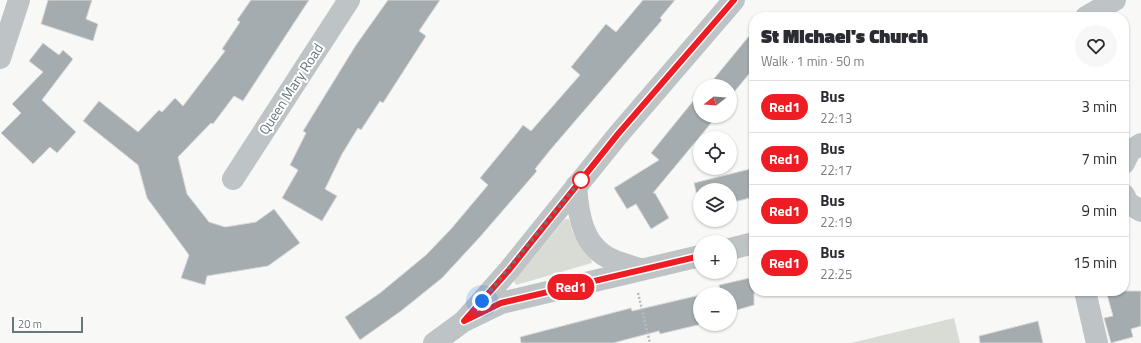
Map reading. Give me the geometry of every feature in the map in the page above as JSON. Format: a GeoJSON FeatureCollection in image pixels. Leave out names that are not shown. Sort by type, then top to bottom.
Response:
{"type":"FeatureCollection","features":[{"type":"Feature","properties":{"kind":"street"},"geometry":{"type":"LineString","coordinates":[[0,58],[19,0]]}},
{"type":"Feature","properties":{"kind":"street","name":"Queen Mary Road"},"geometry":{"type":"LineString","coordinates":[[233,179],[349,0]]}},
{"type":"Feature","properties":{"kind":"street"},"geometry":{"type":"LineString","coordinates":[[464,321],[509,270],[576,186],[734,0]]}},
{"type":"Feature","properties":{"kind":"street"},"geometry":{"type":"LineString","coordinates":[[1095,12],[1115,0]]}},
{"type":"Feature","properties":{"kind":"street"},"geometry":{"type":"LineString","coordinates":[[576,186],[578,214],[585,232],[594,248],[612,260],[636,270]]}},
{"type":"Feature","properties":{"kind":"street"},"geometry":{"type":"LineString","coordinates":[[1129,204],[1141,211]]}},
{"type":"Feature","properties":{"kind":"street"},"geometry":{"type":"LineString","coordinates":[[737,247],[749,244]]}},
{"type":"Feature","properties":{"kind":"street"},"geometry":{"type":"LineString","coordinates":[[434,343],[464,321],[501,303],[693,258]]}},
{"type":"Feature","properties":{"kind":"street"},"geometry":{"type":"LineString","coordinates":[[1086,296],[1097,343]]}},
{"type":"Feature","properties":{"kind":"path"},"geometry":{"type":"LineString","coordinates":[[636,270],[650,343]]}},
{"type":"Feature","properties":{"kind":"shaded area"},"geometry":{"type":"Polygon","coordinates":[[[565,219],[569,219],[573,233],[591,258],[592,263],[516,285],[514,281],[565,219]]]}},
{"type":"Feature","properties":{"kind":"shaded area"},"geometry":{"type":"Polygon","coordinates":[[[954,318],[960,343],[851,343],[954,318]]]}},
{"type":"Feature","properties":{"kind":"building"},"geometry":{"type":"Polygon","coordinates":[[[48,0],[92,0],[86,19],[98,24],[93,41],[41,24],[48,0]]]}},
{"type":"Feature","properties":{"kind":"building"},"geometry":{"type":"Polygon","coordinates":[[[251,0],[309,0],[243,101],[234,96],[213,124],[211,123],[178,157],[187,194],[209,222],[225,227],[256,222],[274,209],[300,243],[268,266],[207,276],[205,285],[181,278],[189,255],[147,198],[138,165],[83,121],[99,101],[138,132],[159,110],[162,112],[175,98],[183,106],[225,51],[222,49],[240,22],[237,20],[251,0]]]}},
{"type":"Feature","properties":{"kind":"building"},"geometry":{"type":"Polygon","coordinates":[[[388,0],[440,0],[419,31],[426,36],[383,103],[380,101],[361,130],[358,128],[342,154],[325,189],[337,196],[322,221],[282,198],[298,170],[290,165],[306,133],[303,131],[356,45],[388,0]]]}},
{"type":"Feature","properties":{"kind":"building"},"geometry":{"type":"Polygon","coordinates":[[[643,0],[675,0],[660,18],[662,20],[551,149],[535,169],[537,171],[442,278],[401,311],[360,340],[345,317],[380,293],[426,255],[451,229],[488,185],[480,178],[523,125],[531,131],[580,75],[571,67],[606,24],[616,32],[643,0]]]}},
{"type":"Feature","properties":{"kind":"building"},"geometry":{"type":"Polygon","coordinates":[[[749,36],[749,74],[737,89],[737,79],[714,79],[749,36]]]}},
{"type":"Feature","properties":{"kind":"building"},"geometry":{"type":"Polygon","coordinates":[[[43,43],[59,55],[63,50],[73,59],[42,100],[76,132],[57,153],[50,147],[33,164],[1,133],[21,113],[12,104],[43,72],[29,61],[43,43]]]}},
{"type":"Feature","properties":{"kind":"building"},"geometry":{"type":"Polygon","coordinates":[[[693,101],[693,123],[711,123],[705,131],[693,131],[693,145],[653,193],[655,193],[669,218],[651,229],[636,204],[627,209],[614,188],[659,160],[651,153],[693,101]]]}},
{"type":"Feature","properties":{"kind":"building"},"geometry":{"type":"Polygon","coordinates":[[[749,169],[749,198],[737,201],[737,183],[694,183],[726,175],[737,175],[737,172],[749,169]]]}},
{"type":"Feature","properties":{"kind":"building"},"geometry":{"type":"Polygon","coordinates":[[[749,278],[749,296],[754,296],[754,305],[737,310],[737,287],[719,287],[719,285],[749,278]]]}},
{"type":"Feature","properties":{"kind":"building"},"geometry":{"type":"Polygon","coordinates":[[[1129,291],[1141,291],[1141,326],[1131,329],[1133,337],[1111,343],[1104,318],[1113,316],[1107,296],[1129,296],[1129,291]]]}},
{"type":"Feature","properties":{"kind":"building"},"geometry":{"type":"Polygon","coordinates":[[[693,297],[693,326],[660,334],[659,331],[613,343],[521,343],[520,337],[631,308],[632,311],[693,297]]]}},
{"type":"Feature","properties":{"kind":"building"},"geometry":{"type":"Polygon","coordinates":[[[1038,321],[1043,343],[980,343],[979,336],[1038,321]]]}},
{"type":"Feature","properties":{"kind":"bus line","name":"Red1"},"geometry":{"type":"LineString","coordinates":[[693,258],[501,303],[464,321],[509,270],[618,134],[734,0]]}},
{"type":"Feature","properties":{"kind":"route"},"geometry":{"type":"LineString","coordinates":[[482,301],[509,270],[584,176],[581,180]]}}]}
